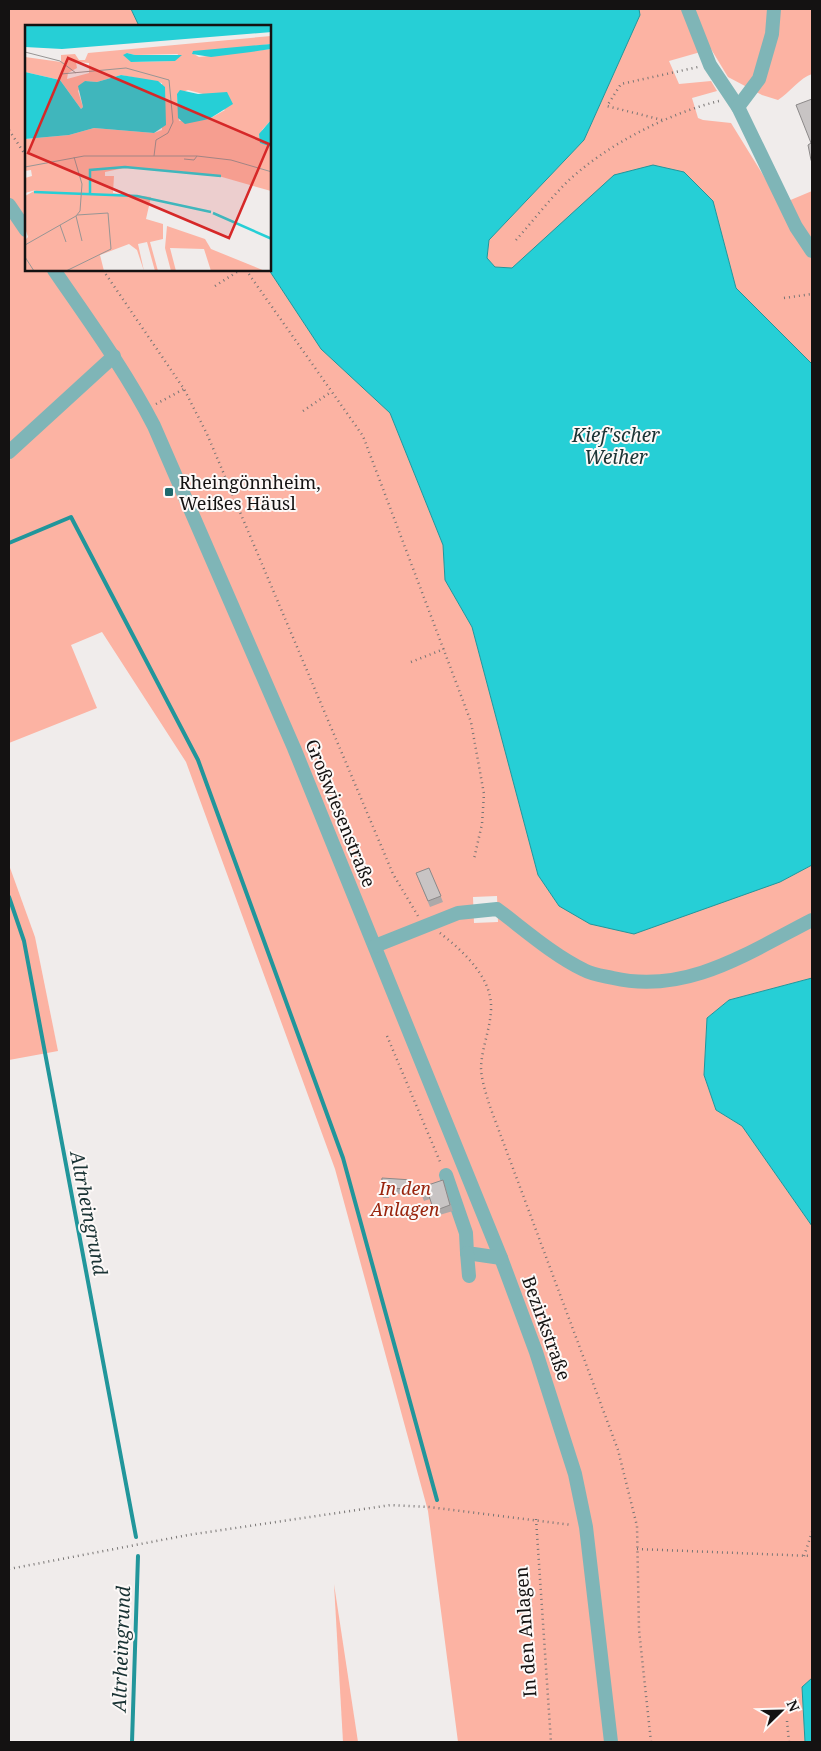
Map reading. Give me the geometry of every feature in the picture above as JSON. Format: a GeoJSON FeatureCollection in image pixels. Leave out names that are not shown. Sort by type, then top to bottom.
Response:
{"type":"FeatureCollection","features":[{"type":"Feature","properties":{"kind":"street"},"geometry":{"type":"LineString","coordinates":[[688,9],[710,65],[734,103],[796,227],[812,251]]}},
{"type":"Feature","properties":{"kind":"street"},"geometry":{"type":"LineString","coordinates":[[734,103],[759,79],[772,34],[774,9]]}},
{"type":"Feature","properties":{"kind":"street"},"geometry":{"type":"LineString","coordinates":[[9,205],[25,229]]}},
{"type":"Feature","properties":{"kind":"street","name":"Großwiesenstraße"},"geometry":{"type":"LineString","coordinates":[[55,271],[114,356],[133,386],[154,426],[213,559],[375,946]]}},
{"type":"Feature","properties":{"kind":"street"},"geometry":{"type":"LineString","coordinates":[[9,452],[114,356]]}},
{"type":"Feature","properties":{"kind":"street"},"geometry":{"type":"LineString","coordinates":[[375,946],[458,913],[497,909],[563,959],[586,972],[652,984],[684,980],[713,970],[812,920]]}},
{"type":"Feature","properties":{"kind":"street","name":"Bezirkstraße"},"geometry":{"type":"LineString","coordinates":[[375,946],[421,1065],[501,1258],[556,1410],[576,1474],[586,1526],[611,1742]]}},
{"type":"Feature","properties":{"kind":"street"},"geometry":{"type":"LineString","coordinates":[[446,1175],[466,1233],[468,1276]]}},
{"type":"Feature","properties":{"kind":"street"},"geometry":{"type":"LineString","coordinates":[[467,1253],[501,1258]]}},
{"type":"Feature","properties":{"kind":"path"},"geometry":{"type":"LineString","coordinates":[[664,121],[607,106],[621,84],[710,65]]}},
{"type":"Feature","properties":{"kind":"path"},"geometry":{"type":"LineString","coordinates":[[516,240],[568,182],[598,158],[635,134],[691,108],[734,103]]}},
{"type":"Feature","properties":{"kind":"path"},"geometry":{"type":"LineString","coordinates":[[9,130],[25,154]]}},
{"type":"Feature","properties":{"kind":"path"},"geometry":{"type":"LineString","coordinates":[[105,271],[184,389],[207,434],[393,874],[415,914],[460,949],[474,966],[486,986],[491,1008],[481,1069],[489,1104],[618,1450],[637,1526],[638,1630],[650,1742]]}},
{"type":"Feature","properties":{"kind":"path"},"geometry":{"type":"LineString","coordinates":[[215,286],[238,271]]}},
{"type":"Feature","properties":{"kind":"path"},"geometry":{"type":"LineString","coordinates":[[247,271],[362,436],[471,722],[484,794],[482,824],[474,859]]}},
{"type":"Feature","properties":{"kind":"path"},"geometry":{"type":"LineString","coordinates":[[784,298],[812,294]]}},
{"type":"Feature","properties":{"kind":"path"},"geometry":{"type":"LineString","coordinates":[[154,406],[184,389]]}},
{"type":"Feature","properties":{"kind":"path"},"geometry":{"type":"LineString","coordinates":[[303,411],[331,392]]}},
{"type":"Feature","properties":{"kind":"path"},"geometry":{"type":"LineString","coordinates":[[410,662],[444,649]]}},
{"type":"Feature","properties":{"kind":"path"},"geometry":{"type":"LineString","coordinates":[[387,1036],[446,1175]]}},
{"type":"Feature","properties":{"kind":"path"},"geometry":{"type":"LineString","coordinates":[[9,1569],[188,1535],[391,1506],[429,1507],[586,1526]]}},
{"type":"Feature","properties":{"kind":"path","name":"In den Anlagen"},"geometry":{"type":"LineString","coordinates":[[536,1519],[551,1742]]}},
{"type":"Feature","properties":{"kind":"path"},"geometry":{"type":"LineString","coordinates":[[804,1556],[812,1532]]}},
{"type":"Feature","properties":{"kind":"path"},"geometry":{"type":"LineString","coordinates":[[638,1549],[812,1556]]}},
{"type":"Feature","properties":{"kind":"path"},"geometry":{"type":"LineString","coordinates":[[787,1721],[789,1742]]}},
{"type":"Feature","properties":{"kind":"green space"},"geometry":{"type":"Polygon","coordinates":[[[9,9],[131,9],[139,25],[25,25],[25,271],[270,271],[321,349],[390,413],[443,545],[445,580],[472,627],[538,875],[559,906],[780,882],[812,865],[812,978],[729,1000],[707,1018],[704,1075],[716,1110],[742,1126],[812,1226],[812,1678],[802,1687],[805,1742],[458,1742],[428,1511],[335,1169],[186,762],[102,632],[71,645],[97,708],[9,743],[9,9]],[[497,896],[473,897],[474,923],[498,922],[497,896]]]}},
{"type":"Feature","properties":{"kind":"green space"},"geometry":{"type":"Polygon","coordinates":[[[639,9],[812,9],[812,74],[804,78],[778,100],[762,95],[728,77],[711,49],[669,61],[679,84],[711,81],[717,91],[692,98],[698,118],[731,123],[781,204],[812,191],[812,364],[736,288],[713,201],[548,237],[512,268],[495,267],[487,258],[489,240],[584,140],[640,15],[639,9]]]}},
{"type":"Feature","properties":{"kind":"green space"},"geometry":{"type":"Polygon","coordinates":[[[9,865],[35,937],[58,1051],[9,1060],[9,865]]]}},
{"type":"Feature","properties":{"kind":"green space"},"geometry":{"type":"Polygon","coordinates":[[[334,1584],[358,1742],[343,1742],[334,1584]]]}},
{"type":"Feature","properties":{"kind":"water","name":"Kief'scher Weiher"},"geometry":{"type":"Polygon","coordinates":[[[131,9],[639,9],[640,15],[584,140],[489,240],[487,258],[495,267],[512,268],[614,175],[653,165],[684,172],[713,201],[736,288],[812,364],[812,865],[780,882],[634,934],[590,924],[559,906],[538,875],[472,627],[445,580],[443,545],[390,413],[321,349],[270,271],[271,25],[139,25],[131,9]]]}},
{"type":"Feature","properties":{"kind":"water"},"geometry":{"type":"Polygon","coordinates":[[[812,978],[812,1226],[742,1126],[716,1110],[704,1075],[707,1018],[729,1000],[812,978]]]}},
{"type":"Feature","properties":{"kind":"water"},"geometry":{"type":"Polygon","coordinates":[[[812,1678],[812,1742],[805,1742],[802,1687],[812,1678]]]}},
{"type":"Feature","properties":{"kind":"building"},"geometry":{"type":"Polygon","coordinates":[[[812,99],[812,162],[808,145],[811,143],[796,105],[812,99]]]}},
{"type":"Feature","properties":{"kind":"building"},"geometry":{"type":"Polygon","coordinates":[[[429,868],[441,896],[428,901],[416,873],[429,868]]]}},
{"type":"Feature","properties":{"kind":"building"},"geometry":{"type":"Polygon","coordinates":[[[382,1178],[412,1180],[411,1189],[387,1188],[387,1192],[381,1192],[382,1178]]]}},
{"type":"Feature","properties":{"kind":"building"},"geometry":{"type":"Polygon","coordinates":[[[443,1180],[450,1205],[434,1211],[428,1193],[422,1195],[419,1188],[443,1180]]]}},
{"type":"Feature","properties":{"kind":"waterway"},"geometry":{"type":"LineString","coordinates":[[9,543],[71,517],[198,760],[343,1158],[437,1500]]}},
{"type":"Feature","properties":{"kind":"waterway","name":"Altrheingrund"},"geometry":{"type":"LineString","coordinates":[[9,897],[24,941],[136,1537]]}},
{"type":"Feature","properties":{"kind":"waterway","name":"Altrheingrund"},"geometry":{"type":"LineString","coordinates":[[132,1742],[138,1556]]}},
{"type":"Feature","properties":{"kind":"place","name":"Rheingönnheim, Weißes Häusl"},"geometry":{"type":"Point","coordinates":[169,492]}}]}
